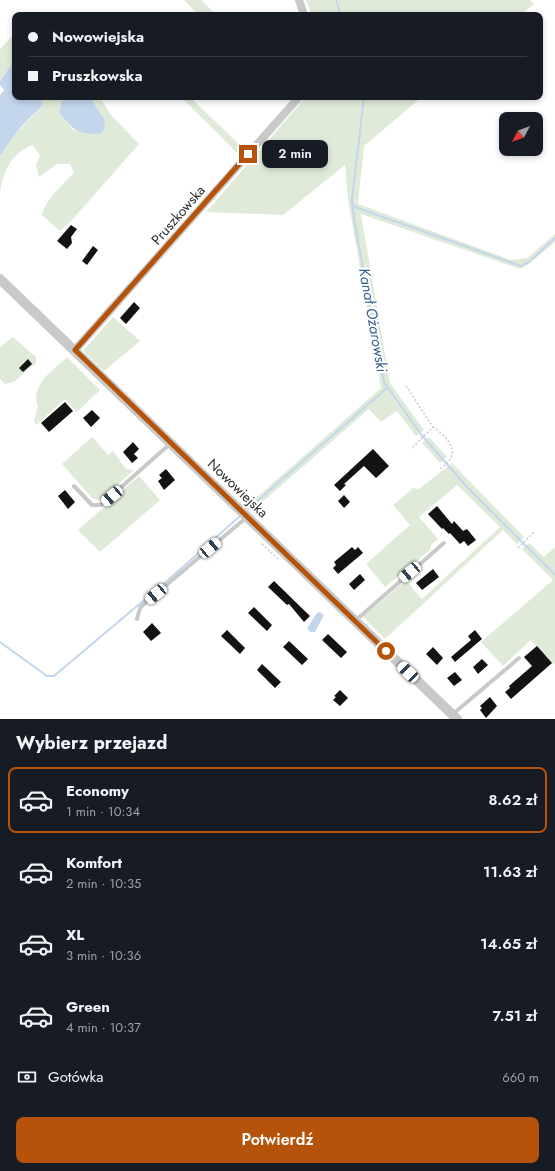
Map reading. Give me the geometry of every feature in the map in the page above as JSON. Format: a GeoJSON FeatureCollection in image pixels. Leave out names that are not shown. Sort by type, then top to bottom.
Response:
{"type":"FeatureCollection","features":[{"type":"Feature","properties":{"kind":"street"},"geometry":{"type":"LineString","coordinates":[[299,0],[303,12]]}},
{"type":"Feature","properties":{"kind":"street","name":"Pruszkowska"},"geometry":{"type":"LineString","coordinates":[[75,350],[296,100]]}},
{"type":"Feature","properties":{"kind":"street","name":"Nowowiejska"},"geometry":{"type":"LineString","coordinates":[[0,279],[455,717]]}},
{"type":"Feature","properties":{"kind":"lane"},"geometry":{"type":"LineString","coordinates":[[74,486],[92,505],[101,505],[172,443]]}},
{"type":"Feature","properties":{"kind":"lane"},"geometry":{"type":"LineString","coordinates":[[137,619],[140,608],[145,603],[247,517]]}},
{"type":"Feature","properties":{"kind":"lane"},"geometry":{"type":"LineString","coordinates":[[355,621],[444,543]]}},
{"type":"Feature","properties":{"kind":"lane"},"geometry":{"type":"LineString","coordinates":[[455,717],[519,658]]}},
{"type":"Feature","properties":{"kind":"path"},"geometry":{"type":"LineString","coordinates":[[406,386],[433,427],[440,431],[450,444],[452,453],[448,461],[440,469]]}},
{"type":"Feature","properties":{"kind":"path"},"geometry":{"type":"LineString","coordinates":[[411,449],[433,427]]}},
{"type":"Feature","properties":{"kind":"path"},"geometry":{"type":"LineString","coordinates":[[518,548],[534,532]]}},
{"type":"Feature","properties":{"kind":"green space"},"geometry":{"type":"Polygon","coordinates":[[[184,0],[201,0],[213,12],[195,12],[184,0]]]}},
{"type":"Feature","properties":{"kind":"green space"},"geometry":{"type":"Polygon","coordinates":[[[306,0],[530,0],[534,4],[524,12],[311,12],[306,0]]]}},
{"type":"Feature","properties":{"kind":"green space"},"geometry":{"type":"Polygon","coordinates":[[[12,36],[12,63],[0,81],[0,49],[12,36]]]}},
{"type":"Feature","properties":{"kind":"green space"},"geometry":{"type":"Polygon","coordinates":[[[42,100],[64,100],[61,103],[59,113],[73,130],[81,132],[104,119],[92,100],[102,100],[110,114],[139,144],[73,219],[60,231],[42,215],[52,196],[74,172],[70,164],[57,164],[39,177],[36,165],[40,155],[32,145],[18,154],[9,165],[3,178],[0,194],[0,157],[2,151],[12,137],[43,105],[42,100]]]}},
{"type":"Feature","properties":{"kind":"green space"},"geometry":{"type":"Polygon","coordinates":[[[184,100],[193,100],[246,151],[241,157],[184,100]]]}},
{"type":"Feature","properties":{"kind":"green space"},"geometry":{"type":"Polygon","coordinates":[[[303,100],[418,100],[364,146],[358,204],[511,260],[527,258],[555,234],[555,242],[530,263],[520,269],[361,214],[390,383],[424,430],[416,436],[397,411],[381,422],[369,409],[252,511],[247,506],[381,388],[348,199],[345,165],[283,215],[206,212],[303,100]]]}},
{"type":"Feature","properties":{"kind":"green space"},"geometry":{"type":"Polygon","coordinates":[[[113,317],[140,341],[104,371],[83,351],[113,317]]]}},
{"type":"Feature","properties":{"kind":"green space"},"geometry":{"type":"Polygon","coordinates":[[[13,337],[36,357],[36,363],[14,382],[5,384],[0,379],[0,347],[13,337]]]}},
{"type":"Feature","properties":{"kind":"green space"},"geometry":{"type":"Polygon","coordinates":[[[67,357],[100,390],[77,412],[65,399],[36,425],[34,420],[38,407],[36,399],[40,385],[49,373],[67,357]]]}},
{"type":"Feature","properties":{"kind":"green space"},"geometry":{"type":"Polygon","coordinates":[[[92,437],[108,455],[113,451],[126,469],[134,470],[101,500],[93,499],[62,464],[92,437]]]}},
{"type":"Feature","properties":{"kind":"green space"},"geometry":{"type":"Polygon","coordinates":[[[429,437],[447,457],[440,463],[422,443],[429,437]]]}},
{"type":"Feature","properties":{"kind":"green space"},"geometry":{"type":"Polygon","coordinates":[[[452,463],[524,537],[517,544],[503,530],[385,639],[363,617],[406,580],[422,599],[500,527],[457,485],[419,517],[438,539],[431,545],[430,550],[385,587],[366,564],[410,525],[393,505],[413,488],[419,489],[452,463]]]}},
{"type":"Feature","properties":{"kind":"green space"},"geometry":{"type":"Polygon","coordinates":[[[139,476],[160,500],[100,552],[78,530],[139,476]]]}},
{"type":"Feature","properties":{"kind":"green space"},"geometry":{"type":"Polygon","coordinates":[[[529,543],[544,557],[555,547],[555,663],[553,665],[531,640],[503,666],[481,642],[553,580],[522,549],[529,543]]]}},
{"type":"Feature","properties":{"kind":"water"},"geometry":{"type":"Polygon","coordinates":[[[12,63],[12,100],[42,100],[43,105],[18,130],[0,156],[0,95],[4,90],[0,85],[0,81],[12,63]]]}},
{"type":"Feature","properties":{"kind":"water"},"geometry":{"type":"Polygon","coordinates":[[[64,100],[92,100],[104,119],[105,128],[100,134],[85,133],[76,130],[59,113],[61,103],[64,100]]]}},
{"type":"Feature","properties":{"kind":"water"},"geometry":{"type":"Polygon","coordinates":[[[320,612],[324,615],[315,632],[310,632],[307,628],[317,613],[320,612]]]}},
{"type":"Feature","properties":{"kind":"building"},"geometry":{"type":"Polygon","coordinates":[[[71,225],[77,229],[71,237],[72,243],[67,249],[57,241],[71,225]]]}},
{"type":"Feature","properties":{"kind":"building"},"geometry":{"type":"Polygon","coordinates":[[[93,246],[98,250],[87,265],[82,261],[93,246]]]}},
{"type":"Feature","properties":{"kind":"building"},"geometry":{"type":"Polygon","coordinates":[[[134,302],[140,308],[126,324],[120,318],[134,302]]]}},
{"type":"Feature","properties":{"kind":"building"},"geometry":{"type":"Polygon","coordinates":[[[28,359],[32,364],[23,372],[19,368],[28,359]]]}},
{"type":"Feature","properties":{"kind":"building"},"geometry":{"type":"Polygon","coordinates":[[[65,402],[73,411],[49,432],[41,423],[65,402]]]}},
{"type":"Feature","properties":{"kind":"building"},"geometry":{"type":"Polygon","coordinates":[[[92,410],[100,418],[91,427],[83,418],[92,410]]]}},
{"type":"Feature","properties":{"kind":"building"},"geometry":{"type":"Polygon","coordinates":[[[133,442],[139,449],[134,454],[138,458],[132,463],[123,452],[133,442]]]}},
{"type":"Feature","properties":{"kind":"building"},"geometry":{"type":"Polygon","coordinates":[[[373,449],[389,466],[376,478],[364,466],[344,484],[346,485],[340,491],[334,485],[373,449]]]}},
{"type":"Feature","properties":{"kind":"building"},"geometry":{"type":"Polygon","coordinates":[[[166,469],[175,480],[164,490],[158,481],[162,478],[159,475],[166,469]]]}},
{"type":"Feature","properties":{"kind":"building"},"geometry":{"type":"Polygon","coordinates":[[[65,490],[75,502],[68,509],[58,496],[65,490]]]}},
{"type":"Feature","properties":{"kind":"building"},"geometry":{"type":"Polygon","coordinates":[[[344,495],[350,502],[344,508],[338,501],[344,495]]]}},
{"type":"Feature","properties":{"kind":"building"},"geometry":{"type":"Polygon","coordinates":[[[437,506],[452,524],[454,521],[463,531],[467,529],[476,540],[468,546],[464,541],[460,544],[450,533],[449,534],[443,528],[442,529],[428,514],[437,506]]]}},
{"type":"Feature","properties":{"kind":"building"},"geometry":{"type":"Polygon","coordinates":[[[352,547],[355,550],[358,547],[363,553],[338,574],[333,568],[336,565],[334,562],[352,547]]]}},
{"type":"Feature","properties":{"kind":"building"},"geometry":{"type":"Polygon","coordinates":[[[433,569],[439,577],[422,590],[416,583],[433,569]]]}},
{"type":"Feature","properties":{"kind":"building"},"geometry":{"type":"Polygon","coordinates":[[[360,574],[365,580],[354,590],[349,584],[360,574]]]}},
{"type":"Feature","properties":{"kind":"building"},"geometry":{"type":"Polygon","coordinates":[[[274,581],[310,616],[304,622],[289,604],[287,605],[268,587],[274,581]]]}},
{"type":"Feature","properties":{"kind":"building"},"geometry":{"type":"Polygon","coordinates":[[[254,607],[272,625],[267,631],[248,613],[254,607]]]}},
{"type":"Feature","properties":{"kind":"building"},"geometry":{"type":"Polygon","coordinates":[[[152,623],[161,633],[151,641],[143,632],[152,623]]]}},
{"type":"Feature","properties":{"kind":"building"},"geometry":{"type":"Polygon","coordinates":[[[227,630],[245,648],[240,654],[221,636],[227,630]]]}},
{"type":"Feature","properties":{"kind":"building"},"geometry":{"type":"Polygon","coordinates":[[[475,630],[482,639],[455,662],[451,657],[471,640],[468,636],[475,630]]]}},
{"type":"Feature","properties":{"kind":"building"},"geometry":{"type":"Polygon","coordinates":[[[328,634],[347,652],[341,658],[322,640],[328,634]]]}},
{"type":"Feature","properties":{"kind":"building"},"geometry":{"type":"Polygon","coordinates":[[[289,641],[308,659],[302,665],[283,647],[289,641]]]}},
{"type":"Feature","properties":{"kind":"building"},"geometry":{"type":"Polygon","coordinates":[[[537,646],[552,663],[511,699],[505,692],[510,688],[509,686],[532,666],[524,657],[537,646]]]}},
{"type":"Feature","properties":{"kind":"building"},"geometry":{"type":"Polygon","coordinates":[[[433,647],[443,658],[437,665],[426,654],[433,647]]]}},
{"type":"Feature","properties":{"kind":"building"},"geometry":{"type":"Polygon","coordinates":[[[482,659],[488,665],[478,674],[473,667],[482,659]]]}},
{"type":"Feature","properties":{"kind":"building"},"geometry":{"type":"Polygon","coordinates":[[[262,664],[281,682],[275,688],[257,670],[262,664]]]}},
{"type":"Feature","properties":{"kind":"building"},"geometry":{"type":"Polygon","coordinates":[[[455,672],[462,680],[454,686],[447,678],[455,672]]]}},
{"type":"Feature","properties":{"kind":"building"},"geometry":{"type":"Polygon","coordinates":[[[340,690],[348,698],[340,706],[333,700],[336,697],[334,696],[340,690]]]}},
{"type":"Feature","properties":{"kind":"building"},"geometry":{"type":"Polygon","coordinates":[[[490,697],[497,706],[486,718],[480,710],[482,708],[480,706],[490,697]]]}},
{"type":"Feature","properties":{"kind":"waterway","name":"Kanał Ożarowski"},"geometry":{"type":"LineString","coordinates":[[336,0],[340,12]]}},
{"type":"Feature","properties":{"kind":"waterway","name":"Kanał Ożarowski"},"geometry":{"type":"LineString","coordinates":[[364,100],[352,199],[354,219],[384,382],[420,433],[466,486],[555,575]]}},
{"type":"Feature","properties":{"kind":"waterway"},"geometry":{"type":"LineString","coordinates":[[352,206],[521,266],[529,262],[555,238]]}},
{"type":"Feature","properties":{"kind":"waterway"},"geometry":{"type":"LineString","coordinates":[[248,509],[387,388]]}},
{"type":"Feature","properties":{"kind":"waterway"},"geometry":{"type":"LineString","coordinates":[[0,642],[47,676],[54,676],[168,580],[239,517]]}},
{"type":"Feature","properties":{"kind":"route"},"geometry":{"type":"LineString","coordinates":[[248,154],[75,350],[386,651]]}}]}
